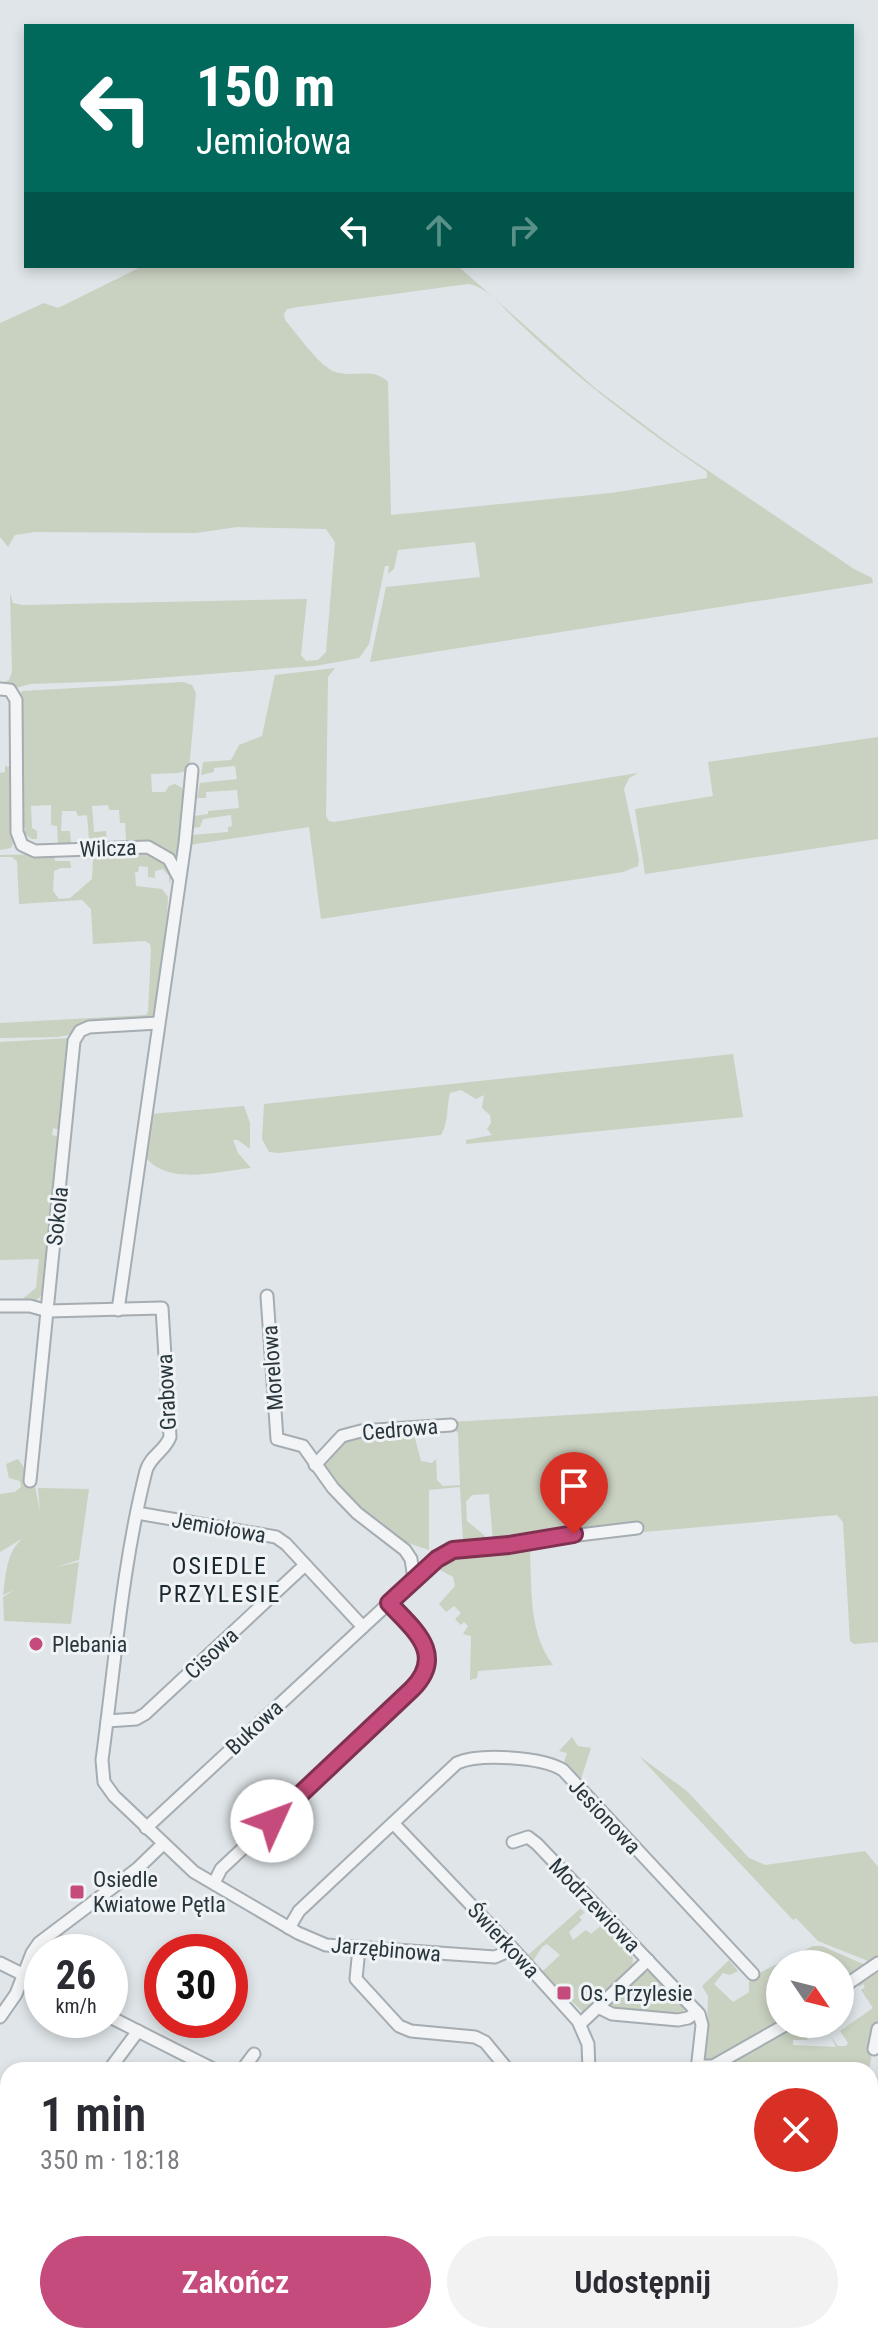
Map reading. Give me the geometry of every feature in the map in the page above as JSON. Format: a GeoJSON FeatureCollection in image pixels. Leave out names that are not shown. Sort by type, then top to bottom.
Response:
{"type":"FeatureCollection","features":[{"type":"Feature","properties":{"kind":"street","name":"Wilcza"},"geometry":{"type":"LineString","coordinates":[[5,690],[16,700],[17,832],[22,845],[35,851],[148,847],[169,859],[179,878]]}},
{"type":"Feature","properties":{"kind":"street"},"geometry":{"type":"LineString","coordinates":[[0,1306],[30,1306],[48,1311],[118,1310],[192,770]]}},
{"type":"Feature","properties":{"kind":"street","name":"Sokola"},"geometry":{"type":"LineString","coordinates":[[30,1481],[75,1037],[80,1031],[94,1026],[158,1022]]}},
{"type":"Feature","properties":{"kind":"street","name":"Morelowa"},"geometry":{"type":"LineString","coordinates":[[267,1296],[277,1439],[303,1446],[315,1465]]}},
{"type":"Feature","properties":{"kind":"street","name":"Grabowa"},"geometry":{"type":"LineString","coordinates":[[118,1310],[162,1308],[170,1437],[168,1444],[153,1456],[147,1467]]}},
{"type":"Feature","properties":{"kind":"street","name":"Cedrowa"},"geometry":{"type":"LineString","coordinates":[[315,1465],[342,1436],[361,1431],[451,1425]]}},
{"type":"Feature","properties":{"kind":"street"},"geometry":{"type":"LineString","coordinates":[[315,1465],[357,1513],[405,1550],[411,1559],[414,1579]]}},
{"type":"Feature","properties":{"kind":"street","name":"Jarzębinowa"},"geometry":{"type":"LineString","coordinates":[[147,1467],[121,1614],[101,1768],[104,1782],[114,1796],[194,1872],[289,1928],[326,1945],[495,1957],[513,1949]]}},
{"type":"Feature","properties":{"kind":"street","name":"Jemiołowa"},"geometry":{"type":"LineString","coordinates":[[137,1513],[276,1537],[363,1627]]}},
{"type":"Feature","properties":{"kind":"street"},"geometry":{"type":"LineString","coordinates":[[363,1627],[442,1555],[459,1548],[637,1528]]}},
{"type":"Feature","properties":{"kind":"street","name":"Cisowa"},"geometry":{"type":"LineString","coordinates":[[107,1721],[136,1719],[145,1714],[305,1565]]}},
{"type":"Feature","properties":{"kind":"street"},"geometry":{"type":"LineString","coordinates":[[214,1883],[221,1869],[412,1689],[424,1673],[424,1640],[389,1603]]}},
{"type":"Feature","properties":{"kind":"street","name":"Bukowa"},"geometry":{"type":"LineString","coordinates":[[146,1828],[363,1627]]}},
{"type":"Feature","properties":{"kind":"street","name":"Jesionowa"},"geometry":{"type":"LineString","coordinates":[[289,1928],[299,1911],[457,1763],[470,1757],[550,1762],[563,1770],[753,1974]]}},
{"type":"Feature","properties":{"kind":"street","name":"Świerkowa"},"geometry":{"type":"LineString","coordinates":[[393,1823],[580,2024],[588,2044],[589,2062]]}},
{"type":"Feature","properties":{"kind":"street","name":"Modrzewiowa"},"geometry":{"type":"LineString","coordinates":[[513,1842],[528,1837],[537,1844],[697,2012]]}},
{"type":"Feature","properties":{"kind":"street"},"geometry":{"type":"LineString","coordinates":[[0,2017],[16,1994],[39,1943],[137,1869],[163,1844]]}},
{"type":"Feature","properties":{"kind":"street"},"geometry":{"type":"LineString","coordinates":[[359,1948],[356,1979],[399,2026],[411,2031],[475,2037],[485,2042],[501,2062]]}},
{"type":"Feature","properties":{"kind":"street"},"geometry":{"type":"LineString","coordinates":[[580,2024],[648,1960]]}},
{"type":"Feature","properties":{"kind":"street"},"geometry":{"type":"LineString","coordinates":[[0,1963],[23,1975]]}},
{"type":"Feature","properties":{"kind":"street"},"geometry":{"type":"LineString","coordinates":[[854,1979],[878,1963]]}},
{"type":"Feature","properties":{"kind":"street"},"geometry":{"type":"LineString","coordinates":[[598,2007],[612,2014],[681,2020],[697,2012],[702,2023],[699,2062]]}},
{"type":"Feature","properties":{"kind":"street"},"geometry":{"type":"LineString","coordinates":[[128,2026],[199,2062]]}},
{"type":"Feature","properties":{"kind":"street"},"geometry":{"type":"LineString","coordinates":[[874,2049],[878,2029]]}},
{"type":"Feature","properties":{"kind":"street"},"geometry":{"type":"LineString","coordinates":[[115,2062],[138,2031]]}},
{"type":"Feature","properties":{"kind":"street"},"geometry":{"type":"LineString","coordinates":[[720,2062],[766,2036]]}},
{"type":"Feature","properties":{"kind":"street"},"geometry":{"type":"LineString","coordinates":[[248,2062],[254,2054]]}},
{"type":"Feature","properties":{"kind":"green space"},"geometry":{"type":"Polygon","coordinates":[[[139,268],[460,268],[494,298],[468,284],[298,307],[287,309],[284,314],[285,320],[314,355],[333,371],[376,375],[388,382],[391,515],[611,493],[707,478],[707,472],[633,419],[562,362],[495,299],[595,388],[679,451],[872,578],[873,583],[370,662],[386,587],[480,577],[475,542],[398,550],[394,569],[388,574],[389,566],[385,566],[369,644],[359,658],[315,666],[116,681],[30,684],[16,688],[2,683],[9,680],[12,672],[10,593],[13,603],[23,605],[307,599],[301,655],[306,661],[318,660],[326,652],[335,542],[326,529],[237,527],[196,533],[35,532],[15,535],[8,547],[0,537],[0,323],[44,303],[58,308],[139,268]]]}},
{"type":"Feature","properties":{"kind":"green space"},"geometry":{"type":"Polygon","coordinates":[[[335,668],[328,677],[326,816],[329,821],[638,773],[629,778],[624,789],[638,866],[623,872],[321,919],[309,827],[189,845],[191,835],[228,832],[228,827],[232,826],[231,815],[203,819],[200,827],[192,828],[194,816],[208,814],[208,811],[239,808],[237,790],[206,792],[206,798],[197,798],[200,783],[237,779],[235,766],[214,768],[214,772],[201,775],[203,762],[231,760],[239,745],[262,736],[275,675],[335,668]]]}},
{"type":"Feature","properties":{"kind":"green space"},"geometry":{"type":"Polygon","coordinates":[[[183,682],[192,685],[196,693],[189,770],[151,774],[152,792],[165,792],[175,784],[184,789],[177,863],[121,843],[126,840],[125,823],[120,823],[119,810],[109,810],[108,805],[92,806],[94,832],[106,831],[107,841],[89,840],[87,815],[78,816],[76,811],[62,811],[61,831],[70,831],[71,843],[58,844],[57,826],[51,825],[51,805],[31,806],[32,828],[37,831],[37,839],[25,834],[23,828],[23,836],[37,845],[36,849],[21,838],[19,697],[22,691],[183,682]]]}},
{"type":"Feature","properties":{"kind":"green space"},"geometry":{"type":"Polygon","coordinates":[[[878,737],[878,839],[645,874],[635,809],[713,796],[708,762],[878,737]]]}},
{"type":"Feature","properties":{"kind":"green space"},"geometry":{"type":"Polygon","coordinates":[[[5,766],[13,768],[15,838],[11,848],[0,850],[0,773],[5,772],[5,766]]]}},
{"type":"Feature","properties":{"kind":"green space"},"geometry":{"type":"Polygon","coordinates":[[[137,848],[162,857],[172,874],[169,885],[169,876],[163,869],[155,871],[155,878],[148,877],[148,867],[139,866],[138,872],[135,872],[136,886],[162,889],[168,897],[166,943],[156,1013],[147,1020],[58,1037],[0,1038],[0,1023],[146,1015],[151,950],[150,944],[145,941],[93,944],[91,909],[82,900],[19,904],[17,861],[0,855],[54,854],[55,861],[70,861],[71,868],[54,871],[53,891],[59,899],[70,898],[92,879],[93,859],[81,860],[82,852],[137,848]]]}},
{"type":"Feature","properties":{"kind":"green space"},"geometry":{"type":"Polygon","coordinates":[[[71,1038],[60,1130],[53,1128],[52,1135],[60,1137],[47,1272],[39,1298],[21,1300],[36,1288],[39,1259],[0,1260],[0,1042],[71,1038]]]}},
{"type":"Feature","properties":{"kind":"green space"},"geometry":{"type":"Polygon","coordinates":[[[733,1054],[743,1117],[466,1144],[466,1140],[492,1135],[487,1129],[491,1123],[490,1115],[482,1108],[484,1095],[476,1099],[461,1090],[450,1093],[441,1135],[279,1153],[269,1152],[262,1139],[264,1104],[733,1054]]]}},
{"type":"Feature","properties":{"kind":"green space"},"geometry":{"type":"Polygon","coordinates":[[[244,1106],[250,1123],[250,1149],[233,1140],[238,1153],[251,1168],[208,1174],[179,1174],[165,1171],[144,1155],[150,1114],[244,1106]]]}},
{"type":"Feature","properties":{"kind":"green space"},"geometry":{"type":"Polygon","coordinates":[[[878,1396],[878,1642],[854,1644],[850,1641],[843,1522],[837,1515],[553,1540],[513,1541],[507,1537],[505,1541],[493,1541],[489,1494],[472,1495],[466,1502],[467,1521],[485,1536],[485,1540],[466,1543],[463,1541],[460,1487],[429,1490],[429,1550],[399,1540],[362,1513],[324,1475],[322,1462],[345,1438],[413,1431],[421,1461],[432,1463],[436,1459],[437,1480],[443,1486],[460,1485],[458,1433],[453,1428],[453,1422],[878,1396]]]}},
{"type":"Feature","properties":{"kind":"green space"},"geometry":{"type":"Polygon","coordinates":[[[18,1459],[34,1482],[40,1511],[38,1488],[89,1489],[79,1560],[56,1567],[79,1562],[71,1624],[4,1621],[3,1597],[14,1590],[3,1595],[8,1564],[13,1550],[23,1538],[0,1552],[0,1494],[15,1492],[21,1487],[20,1481],[9,1478],[6,1464],[18,1459]]]}},
{"type":"Feature","properties":{"kind":"green space"},"geometry":{"type":"Polygon","coordinates":[[[534,1545],[530,1554],[533,1612],[540,1640],[553,1665],[478,1671],[477,1678],[470,1680],[471,1636],[463,1634],[468,1626],[464,1622],[461,1625],[455,1619],[461,1613],[454,1606],[446,1612],[439,1604],[455,1586],[453,1577],[436,1565],[461,1552],[534,1545]]]}},
{"type":"Feature","properties":{"kind":"green space"},"geometry":{"type":"Polygon","coordinates":[[[572,1737],[578,1746],[591,1748],[581,1779],[564,1762],[567,1753],[559,1751],[572,1737]]]}},
{"type":"Feature","properties":{"kind":"green space"},"geometry":{"type":"Polygon","coordinates":[[[639,1756],[687,1791],[749,1858],[765,1865],[865,1851],[878,1867],[878,1960],[873,1963],[854,1955],[854,1950],[840,1950],[818,1941],[796,1918],[793,1920],[639,1756]]]}},
{"type":"Feature","properties":{"kind":"green space"},"geometry":{"type":"Polygon","coordinates":[[[580,1909],[585,1912],[579,1917],[582,1920],[569,1932],[573,1940],[586,1930],[591,1934],[603,1924],[624,1942],[633,1960],[632,1966],[583,2012],[536,1967],[543,1971],[560,1955],[547,1944],[533,1961],[528,1955],[580,1909]]]}},
{"type":"Feature","properties":{"kind":"green space"},"geometry":{"type":"Polygon","coordinates":[[[822,1946],[831,1950],[805,1950],[822,1946]]]}},
{"type":"Feature","properties":{"kind":"green space"},"geometry":{"type":"Polygon","coordinates":[[[729,1960],[738,1971],[730,1975],[723,1973],[714,1984],[733,2002],[749,1992],[749,1982],[766,1970],[766,2032],[713,2062],[706,2061],[708,1996],[702,1986],[729,1960]]]}},
{"type":"Feature","properties":{"kind":"green space"},"geometry":{"type":"Polygon","coordinates":[[[854,1960],[870,1967],[854,1977],[854,1960]]]}},
{"type":"Feature","properties":{"kind":"green space"},"geometry":{"type":"Polygon","coordinates":[[[878,1968],[878,2022],[870,2062],[723,2062],[770,2038],[807,2038],[808,2040],[793,2040],[793,2045],[836,2047],[832,2038],[838,2046],[846,2046],[848,2043],[845,2038],[854,2038],[854,2021],[873,2008],[861,1990],[865,1987],[863,1984],[859,1987],[858,1982],[878,1968]]]}},
{"type":"Feature","properties":{"kind":"green space"},"geometry":{"type":"Polygon","coordinates":[[[644,1971],[653,1973],[677,1997],[676,2004],[682,2002],[685,2008],[682,2014],[611,2009],[610,2003],[644,1971]]]}},
{"type":"Feature","properties":{"kind":"place","name":"Plebania"},"geometry":{"type":"Point","coordinates":[36,1644]}},
{"type":"Feature","properties":{"kind":"place","name":"Osiedle Kwiatowe Pętla"},"geometry":{"type":"Point","coordinates":[77,1892]}},
{"type":"Feature","properties":{"kind":"place","name":"Os. Przylesie"},"geometry":{"type":"Point","coordinates":[564,1993]}},
{"type":"Feature","properties":{"kind":"district","name":"OSIEDLE PRZYLESIE"},"geometry":{"type":"Point","coordinates":[220,1580]}},
{"type":"Feature","properties":{"kind":"route"},"geometry":{"type":"LineString","coordinates":[[272,1821],[412,1689],[424,1673],[424,1640],[389,1603],[414,1579],[442,1555],[459,1548],[509,1545],[574,1534]]}}]}
